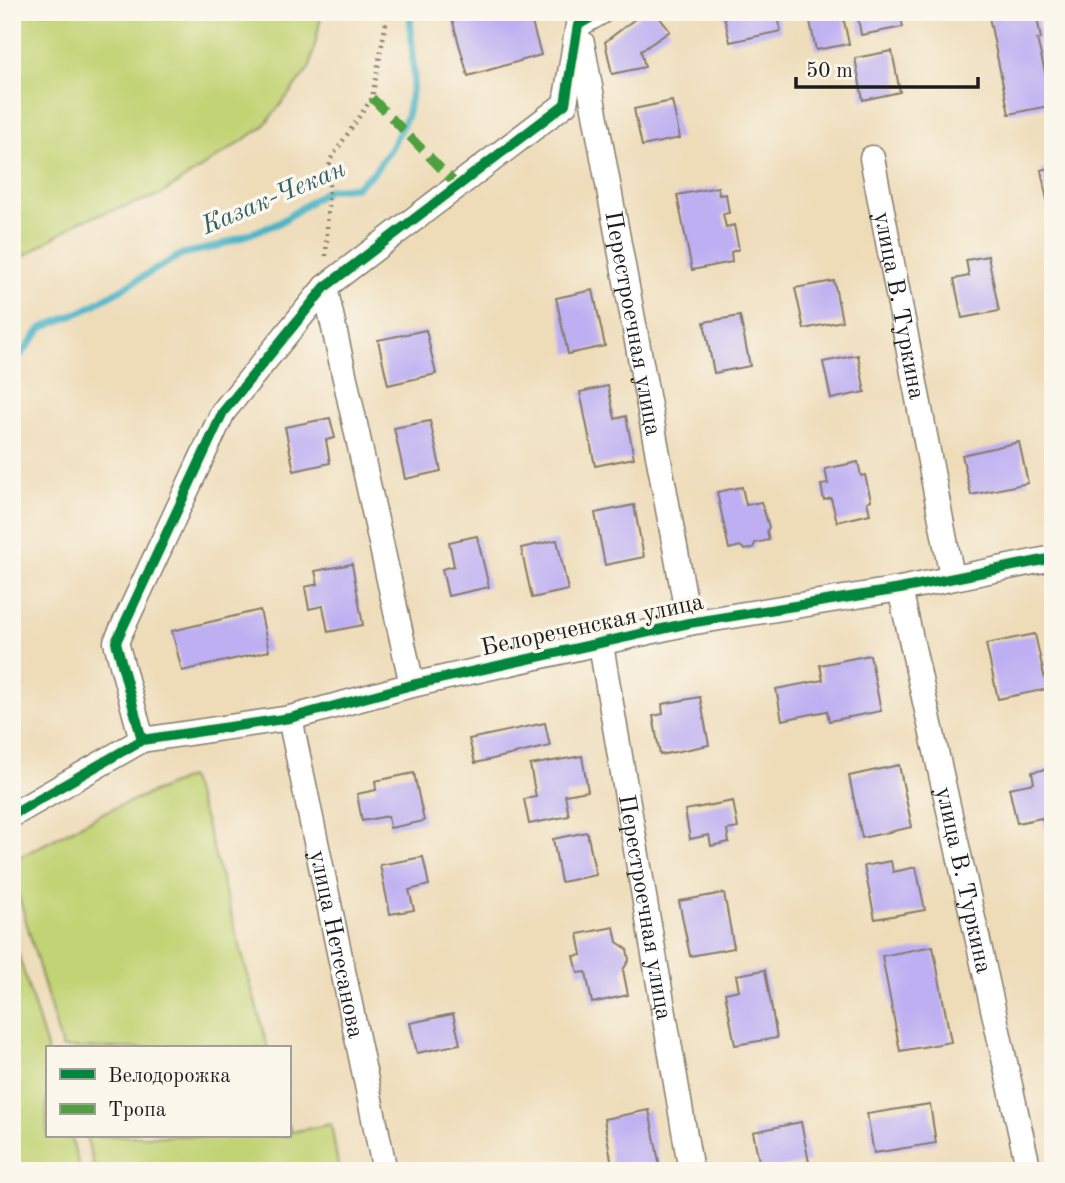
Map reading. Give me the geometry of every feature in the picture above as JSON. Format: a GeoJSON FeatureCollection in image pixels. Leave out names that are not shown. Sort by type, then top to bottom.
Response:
{"type":"FeatureCollection","features":[{"type":"Feature","properties":{"kind":"street"},"geometry":{"type":"LineString","coordinates":[[12,815],[142,740],[116,642],[223,412],[325,287],[565,104],[578,25],[601,12]]}},
{"type":"Feature","properties":{"kind":"street","name":"Перестроечная улица"},"geometry":{"type":"LineString","coordinates":[[578,25],[689,623]]}},
{"type":"Feature","properties":{"kind":"street","name":"улица В. Туркина"},"geometry":{"type":"LineString","coordinates":[[872,158],[953,577]]}},
{"type":"Feature","properties":{"kind":"street"},"geometry":{"type":"LineString","coordinates":[[325,287],[412,685]]}},
{"type":"Feature","properties":{"kind":"street","name":"Белореченская улица"},"geometry":{"type":"LineString","coordinates":[[142,740],[290,718],[412,685],[601,645],[689,623],[900,589],[1053,558]]}},
{"type":"Feature","properties":{"kind":"street","name":"улица В. Туркина"},"geometry":{"type":"LineString","coordinates":[[900,589],[1029,1171]]}},
{"type":"Feature","properties":{"kind":"street","name":"Перестроечная улица"},"geometry":{"type":"LineString","coordinates":[[601,645],[691,1171]]}},
{"type":"Feature","properties":{"kind":"street","name":"улица Нетесанова"},"geometry":{"type":"LineString","coordinates":[[290,718],[385,1171]]}},
{"type":"Feature","properties":{"kind":"path"},"geometry":{"type":"LineString","coordinates":[[325,287],[330,160],[372,98],[388,12]]}},
{"type":"Feature","properties":{"kind":"green space"},"geometry":{"type":"Polygon","coordinates":[[[12,12],[322,12],[310,67],[263,127],[160,195],[80,221],[12,264],[12,12]]]}},
{"type":"Feature","properties":{"kind":"green space"},"geometry":{"type":"Polygon","coordinates":[[[189,777],[205,820],[267,1046],[61,1046],[12,872],[12,861],[105,812],[189,777]]]}},
{"type":"Feature","properties":{"kind":"green space"},"geometry":{"type":"Polygon","coordinates":[[[12,934],[46,1046],[46,1138],[72,1138],[80,1171],[12,1171],[12,934]]]}},
{"type":"Feature","properties":{"kind":"green space"},"geometry":{"type":"Polygon","coordinates":[[[331,1124],[339,1171],[95,1171],[87,1138],[290,1138],[290,1128],[291,1132],[331,1124]]]}},
{"type":"Feature","properties":{"kind":"building"},"geometry":{"type":"Polygon","coordinates":[[[450,12],[529,12],[541,55],[468,76],[450,12]]]}},
{"type":"Feature","properties":{"kind":"building"},"geometry":{"type":"Polygon","coordinates":[[[644,12],[655,12],[670,31],[641,51],[645,67],[612,74],[605,42],[644,12]]]}},
{"type":"Feature","properties":{"kind":"building"},"geometry":{"type":"Polygon","coordinates":[[[723,12],[777,12],[781,31],[730,42],[723,12]]]}},
{"type":"Feature","properties":{"kind":"building"},"geometry":{"type":"Polygon","coordinates":[[[808,12],[842,12],[849,44],[816,50],[808,12]]]}},
{"type":"Feature","properties":{"kind":"building"},"geometry":{"type":"Polygon","coordinates":[[[857,12],[900,12],[903,27],[861,35],[857,12]]]}},
{"type":"Feature","properties":{"kind":"building"},"geometry":{"type":"Polygon","coordinates":[[[988,12],[1036,12],[1041,39],[1037,39],[1053,105],[1009,114],[988,12]]]}},
{"type":"Feature","properties":{"kind":"building"},"geometry":{"type":"Polygon","coordinates":[[[892,51],[900,92],[863,100],[855,58],[892,51]]]}},
{"type":"Feature","properties":{"kind":"building"},"geometry":{"type":"Polygon","coordinates":[[[672,101],[680,138],[642,146],[634,109],[672,101]]]}},
{"type":"Feature","properties":{"kind":"building"},"geometry":{"type":"Polygon","coordinates":[[[1053,167],[1053,204],[1048,205],[1041,170],[1053,167]]]}},
{"type":"Feature","properties":{"kind":"building"},"geometry":{"type":"Polygon","coordinates":[[[718,187],[719,195],[726,194],[729,213],[723,214],[726,227],[734,225],[739,249],[731,252],[732,262],[692,270],[677,195],[718,187]]]}},
{"type":"Feature","properties":{"kind":"building"},"geometry":{"type":"Polygon","coordinates":[[[988,256],[999,311],[962,318],[954,279],[969,276],[966,260],[988,256]]]}},
{"type":"Feature","properties":{"kind":"building"},"geometry":{"type":"Polygon","coordinates":[[[834,281],[842,321],[804,329],[795,288],[834,281]]]}},
{"type":"Feature","properties":{"kind":"building"},"geometry":{"type":"Polygon","coordinates":[[[593,290],[605,346],[568,354],[556,298],[593,290]]]}},
{"type":"Feature","properties":{"kind":"building"},"geometry":{"type":"Polygon","coordinates":[[[740,316],[750,366],[714,373],[704,322],[740,316]]]}},
{"type":"Feature","properties":{"kind":"building"},"geometry":{"type":"Polygon","coordinates":[[[426,330],[436,374],[388,385],[378,340],[426,330]]]}},
{"type":"Feature","properties":{"kind":"building"},"geometry":{"type":"Polygon","coordinates":[[[858,355],[865,392],[831,399],[823,362],[858,355]]]}},
{"type":"Feature","properties":{"kind":"building"},"geometry":{"type":"Polygon","coordinates":[[[608,386],[615,419],[626,416],[634,458],[595,466],[580,392],[608,386]]]}},
{"type":"Feature","properties":{"kind":"building"},"geometry":{"type":"Polygon","coordinates":[[[330,418],[335,438],[326,440],[330,463],[294,471],[285,427],[330,418]]]}},
{"type":"Feature","properties":{"kind":"building"},"geometry":{"type":"Polygon","coordinates":[[[430,421],[441,471],[405,479],[394,428],[430,421]]]}},
{"type":"Feature","properties":{"kind":"building"},"geometry":{"type":"Polygon","coordinates":[[[1019,442],[1028,483],[971,495],[962,455],[1019,442]]]}},
{"type":"Feature","properties":{"kind":"building"},"geometry":{"type":"Polygon","coordinates":[[[858,462],[861,476],[865,475],[871,500],[867,502],[870,514],[837,522],[831,498],[824,500],[821,485],[828,484],[825,469],[858,462]]]}},
{"type":"Feature","properties":{"kind":"building"},"geometry":{"type":"Polygon","coordinates":[[[742,487],[746,505],[761,502],[769,527],[769,540],[755,543],[753,548],[745,550],[740,546],[729,549],[717,492],[742,487]]]}},
{"type":"Feature","properties":{"kind":"building"},"geometry":{"type":"Polygon","coordinates":[[[634,505],[644,557],[605,565],[595,513],[634,505]]]}},
{"type":"Feature","properties":{"kind":"building"},"geometry":{"type":"Polygon","coordinates":[[[477,536],[489,587],[448,596],[442,569],[454,566],[449,542],[477,536]]]}},
{"type":"Feature","properties":{"kind":"building"},"geometry":{"type":"Polygon","coordinates":[[[557,540],[568,590],[532,598],[521,548],[557,540]]]}},
{"type":"Feature","properties":{"kind":"building"},"geometry":{"type":"Polygon","coordinates":[[[352,564],[363,625],[328,632],[323,606],[309,609],[305,587],[318,584],[315,571],[352,564]]]}},
{"type":"Feature","properties":{"kind":"building"},"geometry":{"type":"Polygon","coordinates":[[[260,610],[269,651],[182,671],[172,631],[260,610]]]}},
{"type":"Feature","properties":{"kind":"building"},"geometry":{"type":"Polygon","coordinates":[[[1035,634],[1047,689],[998,699],[986,644],[1035,634]]]}},
{"type":"Feature","properties":{"kind":"building"},"geometry":{"type":"Polygon","coordinates":[[[870,655],[881,711],[829,721],[827,711],[782,720],[776,689],[823,680],[820,665],[870,655]]]}},
{"type":"Feature","properties":{"kind":"building"},"geometry":{"type":"Polygon","coordinates":[[[700,697],[709,745],[660,755],[653,716],[663,714],[662,704],[700,697]]]}},
{"type":"Feature","properties":{"kind":"building"},"geometry":{"type":"Polygon","coordinates":[[[545,723],[550,746],[475,763],[469,739],[545,723]]]}},
{"type":"Feature","properties":{"kind":"building"},"geometry":{"type":"Polygon","coordinates":[[[582,756],[588,791],[565,795],[569,816],[529,824],[524,799],[536,797],[530,765],[582,756]]]}},
{"type":"Feature","properties":{"kind":"building"},"geometry":{"type":"Polygon","coordinates":[[[899,765],[912,827],[862,838],[849,776],[899,765]]]}},
{"type":"Feature","properties":{"kind":"building"},"geometry":{"type":"Polygon","coordinates":[[[1053,768],[1053,827],[1045,829],[1042,818],[1017,823],[1009,788],[1034,783],[1032,772],[1053,768]]]}},
{"type":"Feature","properties":{"kind":"building"},"geometry":{"type":"Polygon","coordinates":[[[414,773],[424,821],[390,828],[388,816],[362,821],[357,794],[376,790],[375,781],[414,773]]]}},
{"type":"Feature","properties":{"kind":"building"},"geometry":{"type":"Polygon","coordinates":[[[733,801],[738,828],[727,830],[729,842],[711,846],[709,835],[690,839],[685,810],[733,801]]]}},
{"type":"Feature","properties":{"kind":"building"},"geometry":{"type":"Polygon","coordinates":[[[587,832],[596,875],[561,882],[553,839],[587,832]]]}},
{"type":"Feature","properties":{"kind":"building"},"geometry":{"type":"Polygon","coordinates":[[[423,857],[429,885],[409,890],[414,910],[390,914],[380,865],[423,857]]]}},
{"type":"Feature","properties":{"kind":"building"},"geometry":{"type":"Polygon","coordinates":[[[891,861],[893,872],[916,867],[925,910],[875,919],[864,866],[891,861]]]}},
{"type":"Feature","properties":{"kind":"building"},"geometry":{"type":"Polygon","coordinates":[[[724,893],[734,948],[690,956],[679,901],[724,893]]]}},
{"type":"Feature","properties":{"kind":"building"},"geometry":{"type":"Polygon","coordinates":[[[614,927],[617,942],[627,949],[629,960],[623,970],[628,995],[592,1003],[586,972],[578,973],[574,956],[582,955],[578,934],[614,927]]]}},
{"type":"Feature","properties":{"kind":"building"},"geometry":{"type":"Polygon","coordinates":[[[933,946],[951,1042],[900,1051],[882,956],[933,946]]]}},
{"type":"Feature","properties":{"kind":"building"},"geometry":{"type":"Polygon","coordinates":[[[765,970],[777,1038],[735,1045],[725,993],[739,990],[736,975],[765,970]]]}},
{"type":"Feature","properties":{"kind":"building"},"geometry":{"type":"Polygon","coordinates":[[[453,1014],[460,1044],[417,1053],[410,1023],[453,1014]]]}},
{"type":"Feature","properties":{"kind":"building"},"geometry":{"type":"Polygon","coordinates":[[[930,1104],[936,1143],[874,1153],[867,1114],[930,1104]]]}},
{"type":"Feature","properties":{"kind":"building"},"geometry":{"type":"Polygon","coordinates":[[[649,1110],[660,1167],[613,1171],[604,1119],[649,1110]]]}},
{"type":"Feature","properties":{"kind":"building"},"geometry":{"type":"Polygon","coordinates":[[[801,1122],[809,1162],[761,1171],[753,1132],[801,1122]]]}},
{"type":"Feature","properties":{"kind":"waterway","name":"Казак-Чекан"},"geometry":{"type":"LineString","coordinates":[[12,366],[42,328],[85,310],[182,254],[215,247],[279,223],[328,190],[356,187],[374,172],[391,148],[407,116],[414,80],[410,12]]}},
{"type":"Feature","properties":{"kind":"marked path"},"geometry":{"type":"LineString","coordinates":[[372,98],[458,186]]}},
{"type":"Feature","properties":{"kind":"cycle path"},"geometry":{"type":"LineString","coordinates":[[142,740],[116,642],[223,412],[325,287],[565,104],[578,25],[601,12]]}},
{"type":"Feature","properties":{"kind":"cycle path"},"geometry":{"type":"LineString","coordinates":[[12,815],[142,740],[290,718],[412,685],[689,623],[900,589],[1053,558]]}}]}
